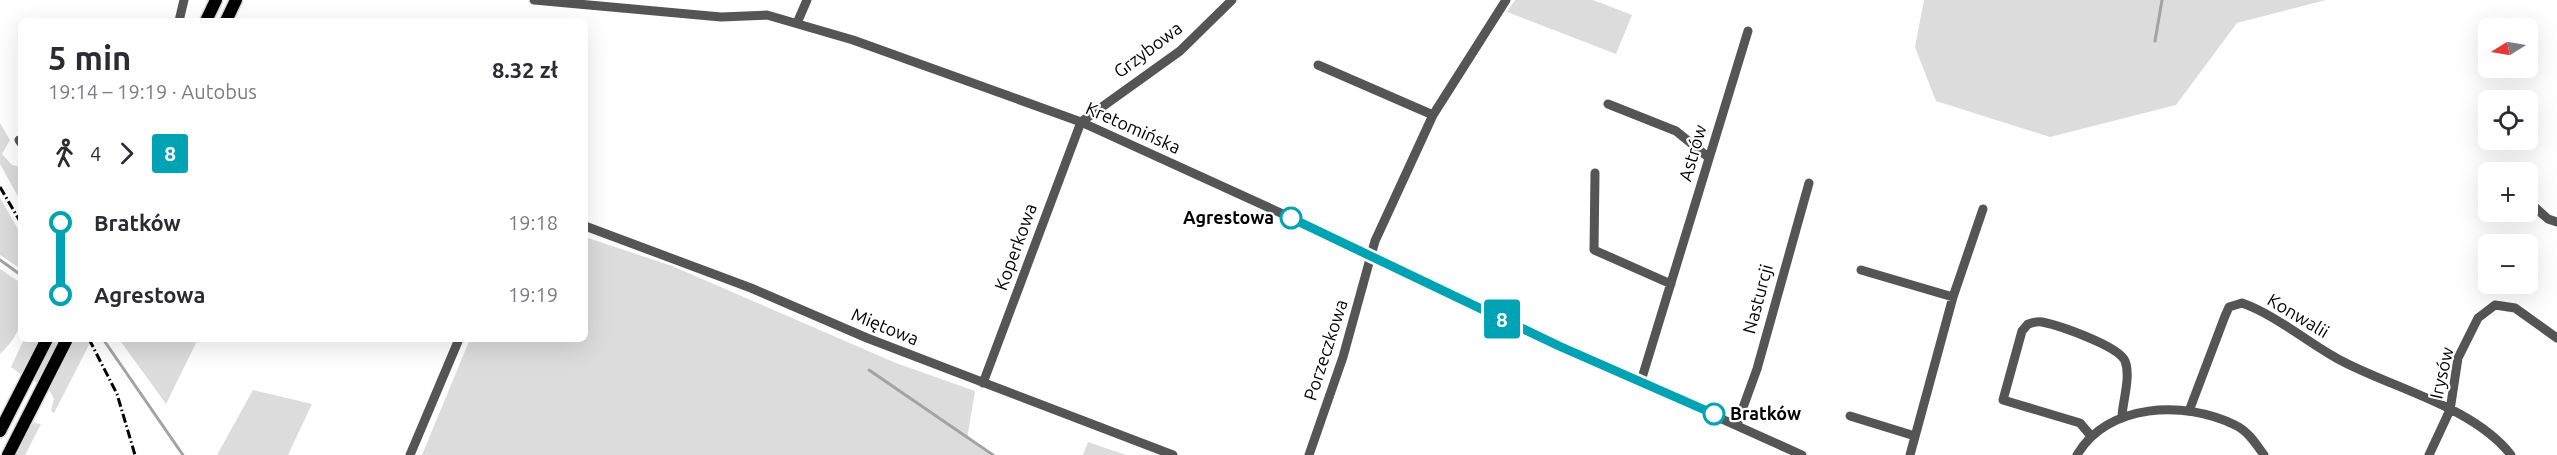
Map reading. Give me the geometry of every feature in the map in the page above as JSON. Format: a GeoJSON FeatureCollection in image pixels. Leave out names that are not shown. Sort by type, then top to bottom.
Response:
{"type":"FeatureCollection","features":[{"type":"Feature","properties":{"kind":"main road"},"geometry":{"type":"LineString","coordinates":[[207,18],[216,0]]}},
{"type":"Feature","properties":{"kind":"main road"},"geometry":{"type":"LineString","coordinates":[[227,18],[236,0]]}},
{"type":"Feature","properties":{"kind":"main road"},"geometry":{"type":"LineString","coordinates":[[0,431],[45,342]]}},
{"type":"Feature","properties":{"kind":"main road"},"geometry":{"type":"LineString","coordinates":[[8,455],[65,342]]}},
{"type":"Feature","properties":{"kind":"street"},"geometry":{"type":"LineString","coordinates":[[180,18],[184,0]]}},
{"type":"Feature","properties":{"kind":"street","name":"Kretomińska"},"geometry":{"type":"LineString","coordinates":[[534,0],[606,4],[721,17],[767,15],[797,23],[1081,122],[1372,255],[1538,336],[1802,455]]}},
{"type":"Feature","properties":{"kind":"street"},"geometry":{"type":"LineString","coordinates":[[797,23],[807,0]]}},
{"type":"Feature","properties":{"kind":"street","name":"Grzybowa"},"geometry":{"type":"LineString","coordinates":[[1081,122],[1180,51],[1232,0]]}},
{"type":"Feature","properties":{"kind":"street"},"geometry":{"type":"LineString","coordinates":[[1372,255],[1375,241],[1434,115],[1506,0]]}},
{"type":"Feature","properties":{"kind":"street","name":"Astrów"},"geometry":{"type":"LineString","coordinates":[[1641,381],[1748,31]]}},
{"type":"Feature","properties":{"kind":"street"},"geometry":{"type":"LineString","coordinates":[[1318,65],[1434,115]]}},
{"type":"Feature","properties":{"kind":"street"},"geometry":{"type":"LineString","coordinates":[[1608,104],[1676,131],[1708,157]]}},
{"type":"Feature","properties":{"kind":"street","name":"Koperkowa"},"geometry":{"type":"LineString","coordinates":[[982,383],[1081,122]]}},
{"type":"Feature","properties":{"kind":"street"},"geometry":{"type":"LineString","coordinates":[[1595,173],[1594,250],[1671,284]]}},
{"type":"Feature","properties":{"kind":"street","name":"Nasturcji"},"geometry":{"type":"LineString","coordinates":[[1737,424],[1757,369],[1809,183]]}},
{"type":"Feature","properties":{"kind":"street"},"geometry":{"type":"LineString","coordinates":[[1910,455],[1953,297],[1983,209]]}},
{"type":"Feature","properties":{"kind":"street"},"geometry":{"type":"LineString","coordinates":[[2538,210],[2548,219],[2557,222]]}},
{"type":"Feature","properties":{"kind":"street","name":"Miętowa"},"geometry":{"type":"LineString","coordinates":[[588,227],[752,288],[867,338],[1173,455]]}},
{"type":"Feature","properties":{"kind":"street","name":"Porzeczkowa"},"geometry":{"type":"LineString","coordinates":[[1309,455],[1343,357],[1372,255]]}},
{"type":"Feature","properties":{"kind":"street"},"geometry":{"type":"LineString","coordinates":[[1861,270],[1953,297]]}},
{"type":"Feature","properties":{"kind":"street","name":"Konwalii"},"geometry":{"type":"LineString","coordinates":[[2189,411],[2229,307],[2242,303],[2373,377],[2450,410]]}},
{"type":"Feature","properties":{"kind":"street","name":"Irysów"},"geometry":{"type":"LineString","coordinates":[[2429,455],[2450,410],[2458,358],[2478,318],[2495,305],[2515,308],[2557,338]]}},
{"type":"Feature","properties":{"kind":"street"},"geometry":{"type":"LineString","coordinates":[[2091,436],[2080,423],[2003,400],[2022,331],[2028,324],[2042,322],[2072,332],[2114,349],[2124,358],[2127,368],[2121,416]]}},
{"type":"Feature","properties":{"kind":"street"},"geometry":{"type":"LineString","coordinates":[[410,455],[458,342]]}},
{"type":"Feature","properties":{"kind":"street"},"geometry":{"type":"LineString","coordinates":[[2450,410],[2486,431],[2511,455]]}},
{"type":"Feature","properties":{"kind":"street"},"geometry":{"type":"LineString","coordinates":[[2077,455],[2091,436],[2121,416],[2152,411],[2189,411],[2235,425],[2252,439],[2264,455]]}},
{"type":"Feature","properties":{"kind":"street"},"geometry":{"type":"LineString","coordinates":[[1850,416],[1915,436]]}},
{"type":"Feature","properties":{"kind":"shaded area"},"geometry":{"type":"Polygon","coordinates":[[[1515,0],[1593,0],[1632,15],[1616,54],[1507,12],[1515,0]]]}},
{"type":"Feature","properties":{"kind":"shaded area"},"geometry":{"type":"Polygon","coordinates":[[[1924,0],[2326,0],[2237,23],[2176,105],[2050,137],[1936,101],[1915,47],[1924,0]]]}},
{"type":"Feature","properties":{"kind":"shaded area"},"geometry":{"type":"Polygon","coordinates":[[[0,123],[10,140],[2,154],[12,165],[18,166],[18,197],[0,164],[0,123]]]}},
{"type":"Feature","properties":{"kind":"shaded area"},"geometry":{"type":"Polygon","coordinates":[[[0,198],[18,229],[18,267],[0,255],[0,198]]]}},
{"type":"Feature","properties":{"kind":"shaded area"},"geometry":{"type":"Polygon","coordinates":[[[588,238],[672,266],[896,363],[975,391],[967,439],[990,455],[422,455],[469,342],[588,342],[588,238]]]}},
{"type":"Feature","properties":{"kind":"shaded area"},"geometry":{"type":"Polygon","coordinates":[[[0,269],[18,281],[18,331],[0,354],[0,269]]]}},
{"type":"Feature","properties":{"kind":"shaded area"},"geometry":{"type":"Polygon","coordinates":[[[23,342],[38,342],[22,375],[11,367],[23,342]]]}},
{"type":"Feature","properties":{"kind":"shaded area"},"geometry":{"type":"Polygon","coordinates":[[[51,342],[59,342],[38,383],[32,380],[51,342]]]}},
{"type":"Feature","properties":{"kind":"shaded area"},"geometry":{"type":"Polygon","coordinates":[[[71,342],[89,342],[54,413],[51,411],[54,399],[48,388],[71,342]]]}},
{"type":"Feature","properties":{"kind":"shaded area"},"geometry":{"type":"Polygon","coordinates":[[[121,342],[197,342],[166,404],[121,342]]]}},
{"type":"Feature","properties":{"kind":"shaded area"},"geometry":{"type":"Polygon","coordinates":[[[253,390],[312,404],[288,455],[217,455],[253,390]]]}},
{"type":"Feature","properties":{"kind":"shaded area"},"geometry":{"type":"Polygon","coordinates":[[[34,423],[41,424],[25,455],[14,455],[29,426],[34,423]]]}},
{"type":"Feature","properties":{"kind":"shaded area"},"geometry":{"type":"Polygon","coordinates":[[[1088,442],[1126,455],[1083,455],[1088,442]]]}},
{"type":"Feature","properties":{"kind":"waterway"},"geometry":{"type":"LineString","coordinates":[[2155,41],[2162,0]]}},
{"type":"Feature","properties":{"kind":"waterway"},"geometry":{"type":"LineString","coordinates":[[0,260],[18,273]]}},
{"type":"Feature","properties":{"kind":"waterway"},"geometry":{"type":"LineString","coordinates":[[105,342],[183,455]]}},
{"type":"Feature","properties":{"kind":"waterway"},"geometry":{"type":"LineString","coordinates":[[869,370],[993,455]]}},
{"type":"Feature","properties":{"kind":"railway"},"geometry":{"type":"LineString","coordinates":[[0,187],[18,218]]}},
{"type":"Feature","properties":{"kind":"railway"},"geometry":{"type":"LineString","coordinates":[[91,342],[117,394],[135,455]]}},
{"type":"Feature","properties":{"kind":"bus line","name":"8"},"geometry":{"type":"LineString","coordinates":[[1291,218],[1559,346],[1714,414]]}},
{"type":"Feature","properties":{"kind":"place","name":"Agrestowa"},"geometry":{"type":"Point","coordinates":[1291,218]}},
{"type":"Feature","properties":{"kind":"place","name":"Bratków"},"geometry":{"type":"Point","coordinates":[1714,414]}}]}
